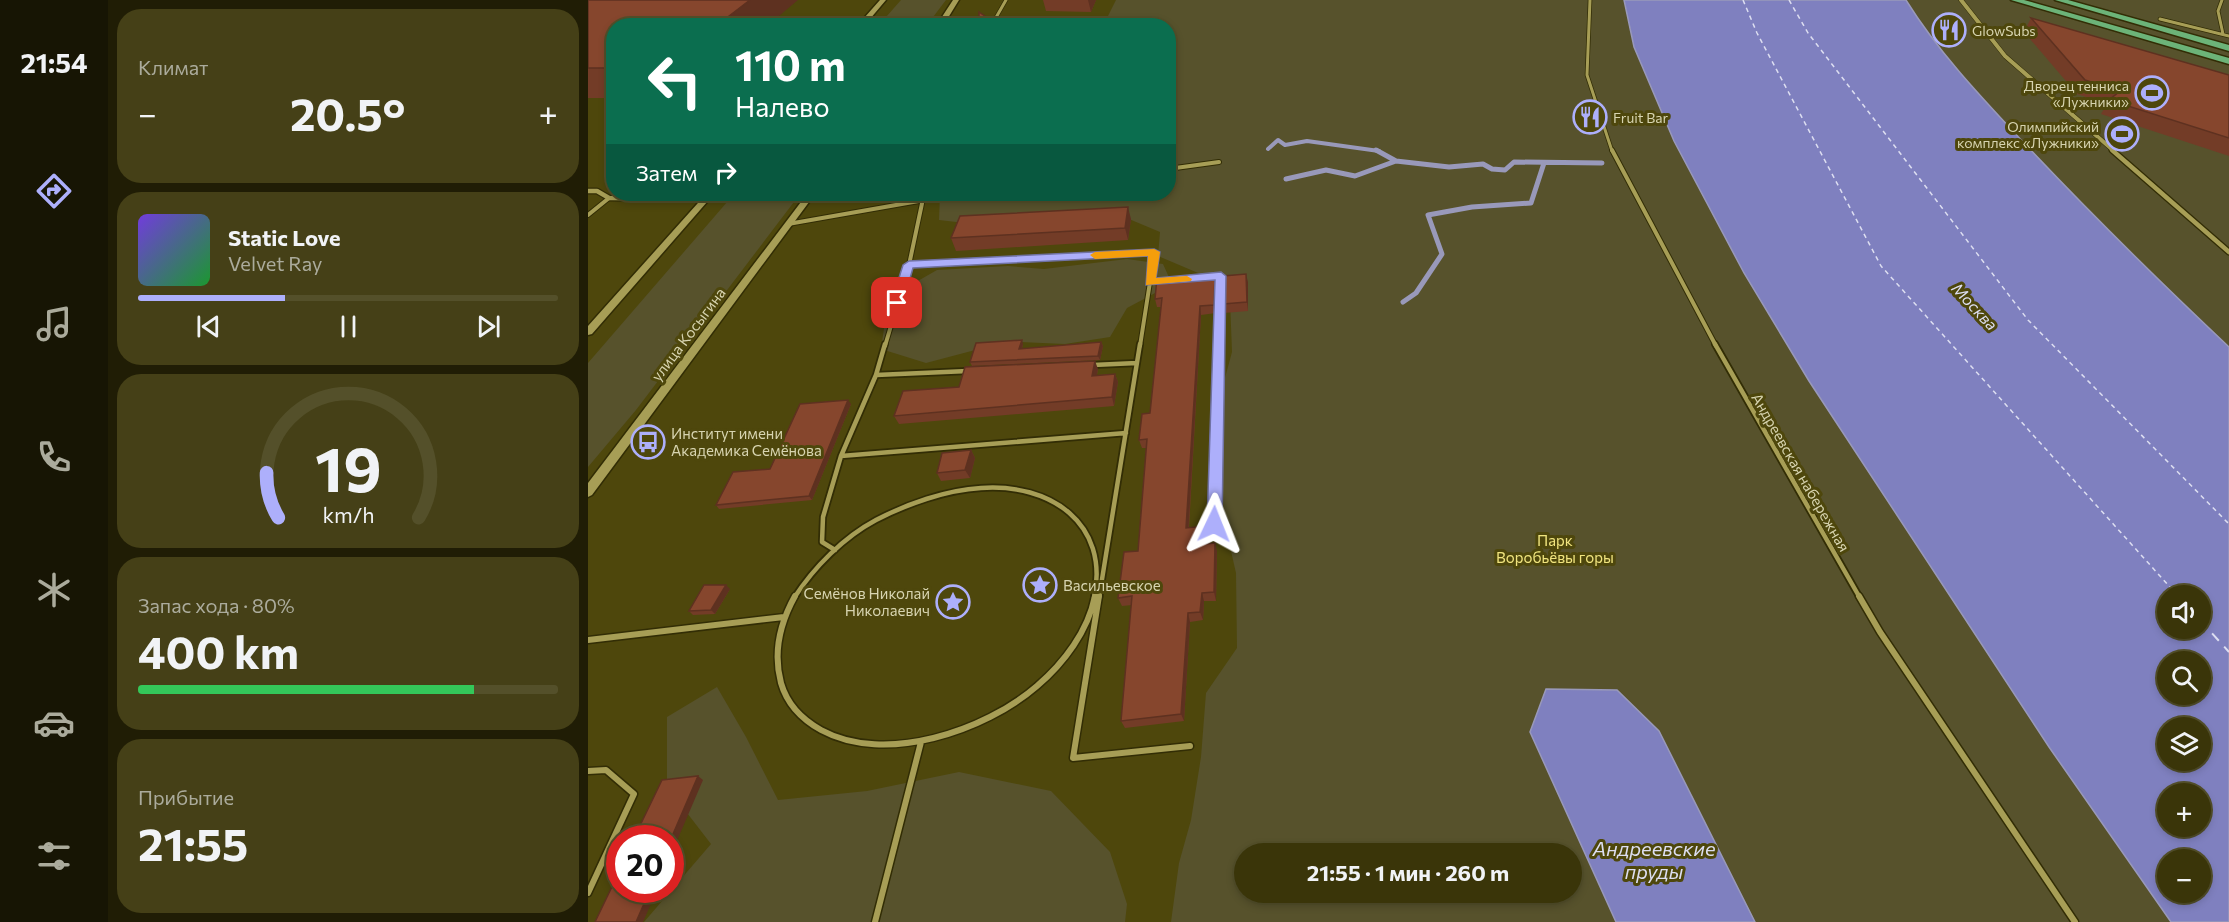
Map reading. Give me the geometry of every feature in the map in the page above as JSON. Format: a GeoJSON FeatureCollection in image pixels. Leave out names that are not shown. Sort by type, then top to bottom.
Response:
{"type":"FeatureCollection","features":[{"type":"Feature","properties":{"kind":"main road"},"geometry":{"type":"LineString","coordinates":[[867,18],[884,0]]}},
{"type":"Feature","properties":{"kind":"main road"},"geometry":{"type":"LineString","coordinates":[[944,18],[956,0]]}},
{"type":"Feature","properties":{"kind":"main road"},"geometry":{"type":"LineString","coordinates":[[2015,0],[2229,61]]}},
{"type":"Feature","properties":{"kind":"main road"},"geometry":{"type":"LineString","coordinates":[[2059,0],[2229,48]]}},
{"type":"Feature","properties":{"kind":"main road"},"geometry":{"type":"LineString","coordinates":[[588,332],[704,201]]}},
{"type":"Feature","properties":{"kind":"main road","name":"улица Косыгина"},"geometry":{"type":"LineString","coordinates":[[588,492],[806,201]]}},
{"type":"Feature","properties":{"kind":"street"},"geometry":{"type":"LineString","coordinates":[[1960,0],[2005,56],[2229,252]]}},
{"type":"Feature","properties":{"kind":"street"},"geometry":{"type":"LineString","coordinates":[[588,191],[597,191],[606,196]]}},
{"type":"Feature","properties":{"kind":"lane"},"geometry":{"type":"LineString","coordinates":[[996,18],[1006,0]]}},
{"type":"Feature","properties":{"kind":"lane","name":"Андреевская набережная"},"geometry":{"type":"LineString","coordinates":[[1590,0],[1587,75],[1613,153],[1706,329],[1880,632],[2075,922]]}},
{"type":"Feature","properties":{"kind":"lane"},"geometry":{"type":"LineString","coordinates":[[2222,0],[2218,11],[2223,34]]}},
{"type":"Feature","properties":{"kind":"lane"},"geometry":{"type":"LineString","coordinates":[[2160,19],[2229,36]]}},
{"type":"Feature","properties":{"kind":"lane"},"geometry":{"type":"LineString","coordinates":[[1176,168],[1219,162]]}},
{"type":"Feature","properties":{"kind":"lane"},"geometry":{"type":"LineString","coordinates":[[588,215],[606,200]]}},
{"type":"Feature","properties":{"kind":"lane"},"geometry":{"type":"LineString","coordinates":[[788,225],[929,201]]}},
{"type":"Feature","properties":{"kind":"lane"},"geometry":{"type":"LineString","coordinates":[[835,550],[822,542],[824,517],[841,456],[876,375],[909,265],[921,203]]}},
{"type":"Feature","properties":{"kind":"lane"},"geometry":{"type":"LineString","coordinates":[[909,265],[1154,252],[1126,433],[1098,590],[1073,758],[1190,746]]}},
{"type":"Feature","properties":{"kind":"lane"},"geometry":{"type":"LineString","coordinates":[[1197,278],[1221,276],[1214,524]]}},
{"type":"Feature","properties":{"kind":"lane"},"geometry":{"type":"LineString","coordinates":[[1149,282],[1173,280]]}},
{"type":"Feature","properties":{"kind":"lane"},"geometry":{"type":"LineString","coordinates":[[1089,365],[1137,363]]}},
{"type":"Feature","properties":{"kind":"lane"},"geometry":{"type":"LineString","coordinates":[[876,375],[971,370]]}},
{"type":"Feature","properties":{"kind":"lane"},"geometry":{"type":"LineString","coordinates":[[841,456],[1126,433]]}},
{"type":"Feature","properties":{"kind":"lane"},"geometry":{"type":"LineString","coordinates":[[981,488],[1022,490],[1057,502],[1082,524],[1097,554],[1098,590],[1085,627],[1059,664],[1021,699],[974,726],[921,742],[863,744],[816,730],[786,700],[775,660],[784,617],[808,577],[844,541],[888,514],[934,496],[981,488]]}},
{"type":"Feature","properties":{"kind":"lane"},"geometry":{"type":"LineString","coordinates":[[588,640],[784,617]]}},
{"type":"Feature","properties":{"kind":"lane"},"geometry":{"type":"LineString","coordinates":[[875,922],[921,742]]}},
{"type":"Feature","properties":{"kind":"lane"},"geometry":{"type":"LineString","coordinates":[[588,771],[606,770],[634,794],[588,893]]}},
{"type":"Feature","properties":{"kind":"green space"},"geometry":{"type":"Polygon","coordinates":[[[901,0],[946,0],[932,18],[885,18],[901,0]]]}},
{"type":"Feature","properties":{"kind":"green space","name":"Парк Воробьёвы горы"},"geometry":{"type":"Polygon","coordinates":[[[1116,0],[1624,0],[1634,47],[1674,141],[1744,273],[1809,381],[2049,747],[2171,922],[1171,922],[1179,863],[1191,820],[1201,757],[1206,693],[1237,648],[1236,573],[1221,507],[1211,486],[1220,440],[1219,400],[1232,352],[1230,300],[1210,278],[1158,256],[1160,232],[1129,219],[965,223],[939,220],[940,201],[1176,201],[1176,18],[1100,18],[1108,16],[1116,0]]]}},
{"type":"Feature","properties":{"kind":"green space","name":"Олимпийский комплекс «Лужники»"},"geometry":{"type":"Polygon","coordinates":[[[1906,0],[2229,0],[2229,347],[2100,222],[2009,127],[1947,57],[1906,0]]]}},
{"type":"Feature","properties":{"kind":"green space"},"geometry":{"type":"Polygon","coordinates":[[[728,201],[795,201],[636,410],[588,467],[588,363],[728,201]]]}},
{"type":"Feature","properties":{"kind":"green space"},"geometry":{"type":"Polygon","coordinates":[[[1127,259],[1163,264],[1172,284],[1127,308],[1110,337],[1065,344],[1020,342],[979,349],[926,363],[881,349],[887,308],[916,282],[937,270],[1008,266],[1044,269],[1127,259]]]}},
{"type":"Feature","properties":{"kind":"green space"},"geometry":{"type":"Polygon","coordinates":[[[717,687],[778,800],[867,791],[959,772],[1051,791],[1110,852],[1127,904],[1125,922],[644,922],[660,903],[684,903],[684,875],[711,844],[667,787],[667,717],[717,687]]]}},
{"type":"Feature","properties":{"kind":"water","name":"Москва"},"geometry":{"type":"Polygon","coordinates":[[[1624,0],[1906,0],[1947,57],[2009,127],[2100,222],[2229,347],[2229,922],[2171,922],[2158,903],[2211,903],[2211,849],[2157,849],[2157,902],[2049,747],[1809,381],[1744,273],[1674,141],[1634,47],[1624,0]]]}},
{"type":"Feature","properties":{"kind":"water","name":"Андреевские пруды"},"geometry":{"type":"Polygon","coordinates":[[[1546,689],[1617,690],[1659,731],[1755,922],[1616,922],[1530,732],[1546,689]]]}},
{"type":"Feature","properties":{"kind":"building"},"geometry":{"type":"Polygon","coordinates":[[[588,0],[750,0],[726,18],[606,18],[606,68],[588,68],[588,0]]]}},
{"type":"Feature","properties":{"kind":"building"},"geometry":{"type":"Polygon","coordinates":[[[979,12],[988,18],[979,18],[979,12]]]}},
{"type":"Feature","properties":{"kind":"building","name":"Дворец тенниса «Лужники»"},"geometry":{"type":"Polygon","coordinates":[[[2031,18],[2229,75],[2229,138],[2109,100],[2120,91],[2085,80],[2031,18]]]}},
{"type":"Feature","properties":{"kind":"building"},"geometry":{"type":"Polygon","coordinates":[[[1128,207],[1125,228],[951,238],[960,216],[1128,207]]]}},
{"type":"Feature","properties":{"kind":"building"},"geometry":{"type":"Polygon","coordinates":[[[1246,274],[1247,302],[1223,304],[1223,276],[1246,274]]]}},
{"type":"Feature","properties":{"kind":"building"},"geometry":{"type":"Polygon","coordinates":[[[1215,276],[1214,305],[1200,306],[1186,528],[1206,526],[1205,544],[1215,543],[1214,592],[1202,593],[1200,612],[1188,613],[1181,714],[1121,721],[1132,596],[1118,598],[1124,552],[1138,551],[1147,439],[1139,440],[1142,414],[1150,413],[1162,298],[1155,299],[1157,278],[1215,276]]]}},
{"type":"Feature","properties":{"kind":"building"},"geometry":{"type":"Polygon","coordinates":[[[1022,340],[1019,349],[1101,342],[1098,356],[970,362],[976,343],[1022,340]]]}},
{"type":"Feature","properties":{"kind":"building"},"geometry":{"type":"Polygon","coordinates":[[[1095,361],[1092,376],[1115,374],[1112,397],[894,416],[903,391],[959,387],[965,367],[1095,361]]]}},
{"type":"Feature","properties":{"kind":"building"},"geometry":{"type":"Polygon","coordinates":[[[848,400],[809,496],[716,505],[733,472],[770,469],[800,404],[848,400]]]}},
{"type":"Feature","properties":{"kind":"building"},"geometry":{"type":"Polygon","coordinates":[[[971,450],[965,470],[937,473],[942,453],[971,450]]]}},
{"type":"Feature","properties":{"kind":"building"},"geometry":{"type":"Polygon","coordinates":[[[704,585],[726,585],[711,610],[689,611],[704,585]]]}},
{"type":"Feature","properties":{"kind":"building"},"geometry":{"type":"Polygon","coordinates":[[[698,776],[677,825],[640,825],[662,780],[698,776]]]}},
{"type":"Feature","properties":{"kind":"building"},"geometry":{"type":"Polygon","coordinates":[[[606,899],[606,903],[644,903],[636,922],[595,922],[606,899]]]}},
{"type":"Feature","properties":{"kind":"waterway"},"geometry":{"type":"LineString","coordinates":[[1268,149],[1278,140],[1285,145],[1307,141],[1377,151]]}},
{"type":"Feature","properties":{"kind":"waterway"},"geometry":{"type":"LineString","coordinates":[[1377,151],[1396,161]]}},
{"type":"Feature","properties":{"kind":"waterway"},"geometry":{"type":"LineString","coordinates":[[1286,179],[1326,170],[1355,176],[1396,161]]}},
{"type":"Feature","properties":{"kind":"waterway"},"geometry":{"type":"LineString","coordinates":[[1396,161],[1449,167],[1483,164],[1492,169],[1505,170],[1514,162],[1602,163]]}},
{"type":"Feature","properties":{"kind":"waterway"},"geometry":{"type":"LineString","coordinates":[[1403,302],[1416,293],[1442,254],[1428,215],[1472,207],[1531,203],[1544,163]]}},
{"type":"Feature","properties":{"kind":"ferry route"},"geometry":{"type":"LineString","coordinates":[[1743,0],[1757,33],[1881,266],[2168,585]]}},
{"type":"Feature","properties":{"kind":"ferry route"},"geometry":{"type":"LineString","coordinates":[[1789,0],[1808,33],[2028,320],[2229,524]]}},
{"type":"Feature","properties":{"kind":"ferry route"},"geometry":{"type":"LineString","coordinates":[[2211,632],[2229,652]]}},
{"type":"Feature","properties":{"kind":"slow traffic"},"geometry":{"type":"LineString","coordinates":[[1095,255],[1154,252],[1149,282],[1187,279]]}},
{"type":"Feature","properties":{"kind":"place","name":"GlowSubs"},"geometry":{"type":"Point","coordinates":[1949,30]}},
{"type":"Feature","properties":{"kind":"place","name":"Дворец тенниса «Лужники»"},"geometry":{"type":"Point","coordinates":[2152,93]}},
{"type":"Feature","properties":{"kind":"place","name":"Fruit Bar"},"geometry":{"type":"Point","coordinates":[1590,117]}},
{"type":"Feature","properties":{"kind":"place","name":"Олимпийский комплекс «Лужники»"},"geometry":{"type":"Point","coordinates":[2122,134]}},
{"type":"Feature","properties":{"kind":"place","name":"Институт имени Академика Семёнова"},"geometry":{"type":"Point","coordinates":[648,442]}},
{"type":"Feature","properties":{"kind":"place","name":"Васильевское"},"geometry":{"type":"Point","coordinates":[1040,585]}},
{"type":"Feature","properties":{"kind":"place","name":"Семёнов Николай Николаевич"},"geometry":{"type":"Point","coordinates":[953,602]}},
{"type":"Feature","properties":{"kind":"route"},"geometry":{"type":"LineString","coordinates":[[897,303],[909,265],[1154,252],[1149,282],[1221,276],[1214,524]]}}]}
